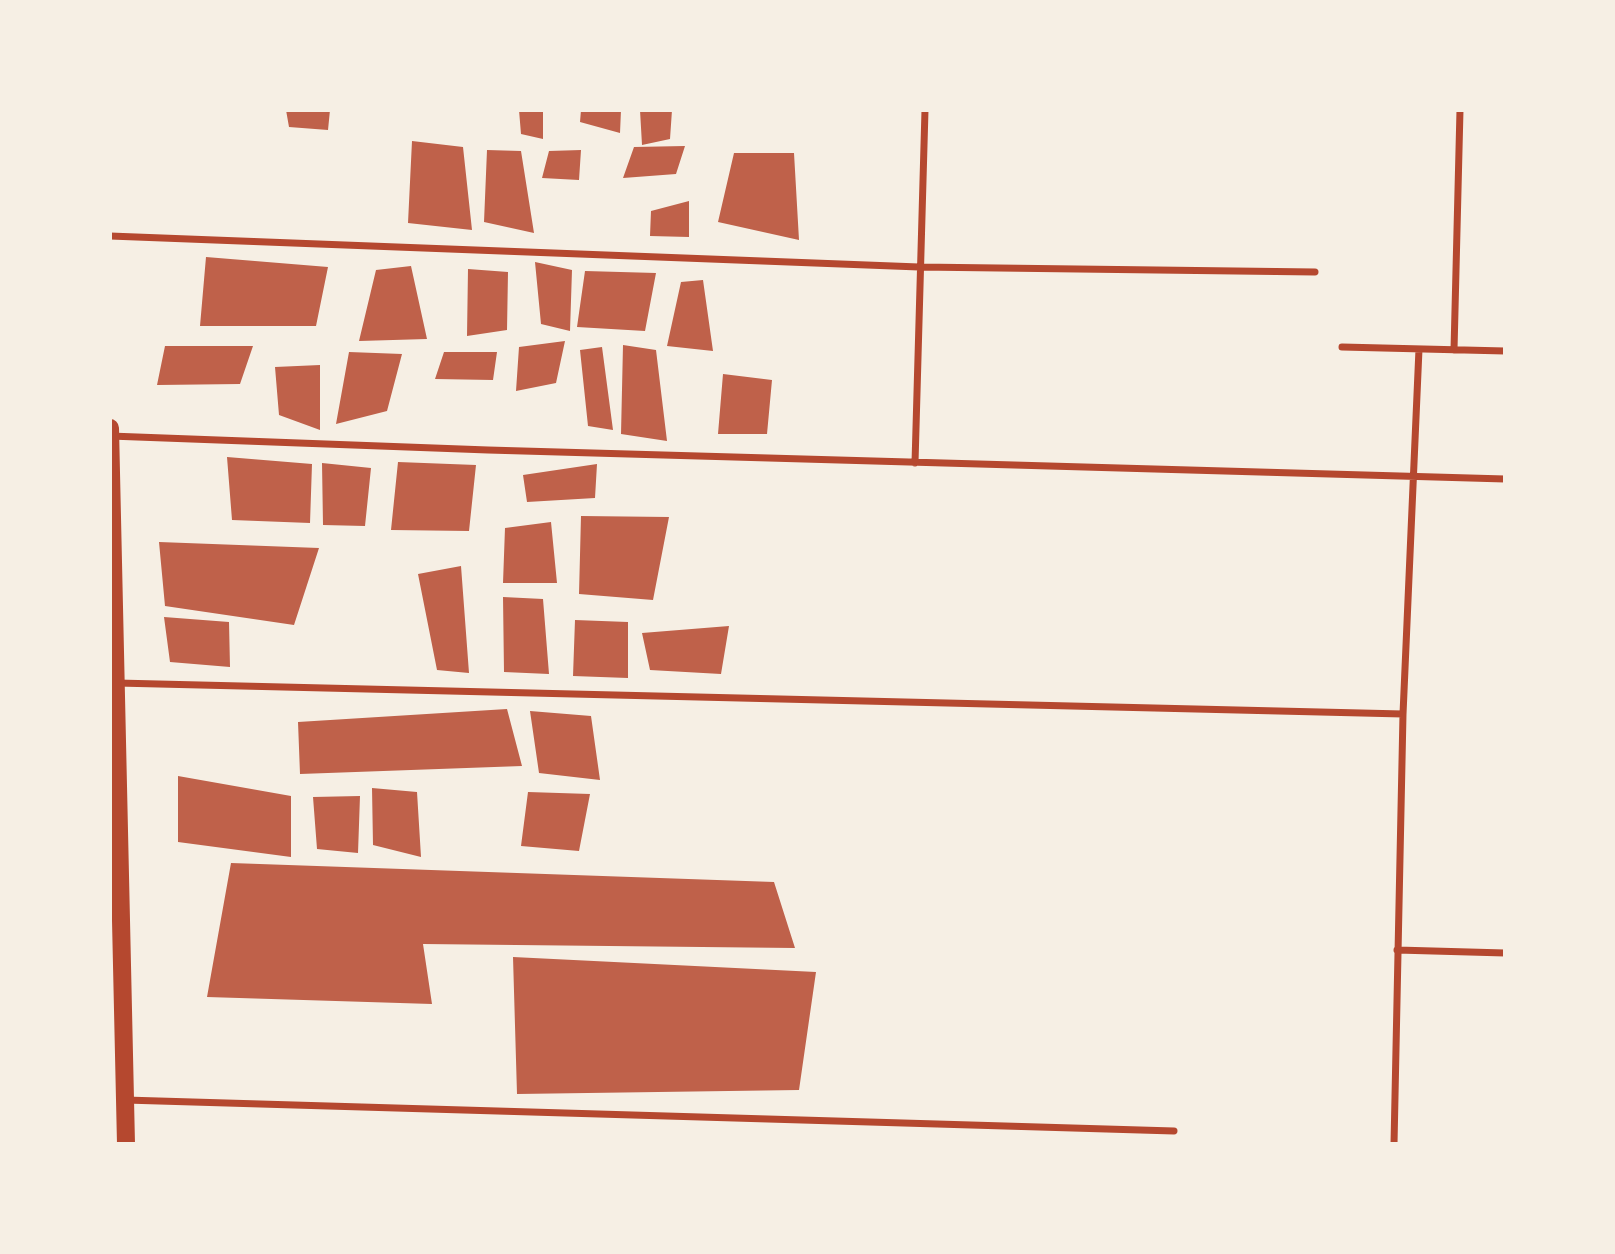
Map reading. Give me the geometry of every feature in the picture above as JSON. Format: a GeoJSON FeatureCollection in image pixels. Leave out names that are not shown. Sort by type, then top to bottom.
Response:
{"type":"FeatureCollection","features":[{"type":"Feature","properties":{"kind":"main road"},"geometry":{"type":"LineString","coordinates":[[110,428],[117,683],[115,806],[126,1144]]}},
{"type":"Feature","properties":{"kind":"street"},"geometry":{"type":"LineString","coordinates":[[915,463],[925,110]]}},
{"type":"Feature","properties":{"kind":"street"},"geometry":{"type":"LineString","coordinates":[[1454,350],[1460,110]]}},
{"type":"Feature","properties":{"kind":"street"},"geometry":{"type":"LineString","coordinates":[[110,236],[919,267],[1315,272]]}},
{"type":"Feature","properties":{"kind":"street"},"geometry":{"type":"LineString","coordinates":[[1342,347],[1505,351]]}},
{"type":"Feature","properties":{"kind":"street"},"geometry":{"type":"LineString","coordinates":[[1394,1144],[1403,714],[1419,349]]}},
{"type":"Feature","properties":{"kind":"street"},"geometry":{"type":"LineString","coordinates":[[110,436],[488,450],[1505,479]]}},
{"type":"Feature","properties":{"kind":"street"},"geometry":{"type":"LineString","coordinates":[[117,683],[1403,714]]}},
{"type":"Feature","properties":{"kind":"street"},"geometry":{"type":"LineString","coordinates":[[1397,950],[1505,953]]}},
{"type":"Feature","properties":{"kind":"street"},"geometry":{"type":"LineString","coordinates":[[124,1100],[1174,1131]]}},
{"type":"Feature","properties":{"kind":"building"},"geometry":{"type":"Polygon","coordinates":[[[286,110],[330,110],[328,130],[289,127],[286,110]]]}},
{"type":"Feature","properties":{"kind":"building"},"geometry":{"type":"Polygon","coordinates":[[[519,110],[543,110],[543,139],[521,134],[519,110]]]}},
{"type":"Feature","properties":{"kind":"building"},"geometry":{"type":"Polygon","coordinates":[[[581,110],[621,110],[620,133],[580,122],[581,110]]]}},
{"type":"Feature","properties":{"kind":"building"},"geometry":{"type":"Polygon","coordinates":[[[640,110],[672,110],[670,139],[642,145],[640,110]]]}},
{"type":"Feature","properties":{"kind":"building"},"geometry":{"type":"Polygon","coordinates":[[[412,141],[463,147],[472,230],[408,223],[412,141]]]}},
{"type":"Feature","properties":{"kind":"building"},"geometry":{"type":"Polygon","coordinates":[[[685,146],[676,174],[623,178],[634,147],[685,146]]]}},
{"type":"Feature","properties":{"kind":"building"},"geometry":{"type":"Polygon","coordinates":[[[487,150],[521,151],[534,233],[484,222],[487,150]]]}},
{"type":"Feature","properties":{"kind":"building"},"geometry":{"type":"Polygon","coordinates":[[[581,150],[579,180],[542,178],[549,151],[581,150]]]}},
{"type":"Feature","properties":{"kind":"building"},"geometry":{"type":"Polygon","coordinates":[[[734,153],[794,153],[799,240],[718,222],[734,153]]]}},
{"type":"Feature","properties":{"kind":"building"},"geometry":{"type":"Polygon","coordinates":[[[689,201],[689,237],[650,236],[651,211],[689,201]]]}},
{"type":"Feature","properties":{"kind":"building"},"geometry":{"type":"Polygon","coordinates":[[[206,257],[328,267],[316,326],[200,326],[206,257]]]}},
{"type":"Feature","properties":{"kind":"building"},"geometry":{"type":"Polygon","coordinates":[[[535,262],[572,270],[570,331],[541,324],[535,262]]]}},
{"type":"Feature","properties":{"kind":"building"},"geometry":{"type":"Polygon","coordinates":[[[411,266],[427,339],[359,341],[376,270],[411,266]]]}},
{"type":"Feature","properties":{"kind":"building"},"geometry":{"type":"Polygon","coordinates":[[[468,269],[508,272],[507,330],[467,336],[468,269]]]}},
{"type":"Feature","properties":{"kind":"building"},"geometry":{"type":"Polygon","coordinates":[[[585,271],[656,273],[645,331],[577,327],[585,271]]]}},
{"type":"Feature","properties":{"kind":"building"},"geometry":{"type":"Polygon","coordinates":[[[703,280],[713,351],[667,346],[681,282],[703,280]]]}},
{"type":"Feature","properties":{"kind":"building"},"geometry":{"type":"Polygon","coordinates":[[[565,341],[556,383],[516,391],[519,347],[565,341]]]}},
{"type":"Feature","properties":{"kind":"building"},"geometry":{"type":"Polygon","coordinates":[[[623,345],[656,350],[667,441],[621,434],[623,345]]]}},
{"type":"Feature","properties":{"kind":"building"},"geometry":{"type":"Polygon","coordinates":[[[165,346],[253,346],[240,384],[157,385],[165,346]]]}},
{"type":"Feature","properties":{"kind":"building"},"geometry":{"type":"Polygon","coordinates":[[[602,347],[613,430],[588,426],[580,350],[602,347]]]}},
{"type":"Feature","properties":{"kind":"building"},"geometry":{"type":"Polygon","coordinates":[[[349,352],[402,354],[387,411],[336,424],[349,352]]]}},
{"type":"Feature","properties":{"kind":"building"},"geometry":{"type":"Polygon","coordinates":[[[444,352],[497,352],[493,380],[435,379],[444,352]]]}},
{"type":"Feature","properties":{"kind":"building"},"geometry":{"type":"Polygon","coordinates":[[[320,365],[320,430],[279,415],[275,367],[320,365]]]}},
{"type":"Feature","properties":{"kind":"building"},"geometry":{"type":"Polygon","coordinates":[[[723,374],[772,380],[767,434],[718,434],[723,374]]]}},
{"type":"Feature","properties":{"kind":"building"},"geometry":{"type":"Polygon","coordinates":[[[227,457],[312,464],[310,523],[232,520],[227,457]]]}},
{"type":"Feature","properties":{"kind":"building"},"geometry":{"type":"Polygon","coordinates":[[[398,462],[476,465],[469,531],[391,530],[398,462]]]}},
{"type":"Feature","properties":{"kind":"building"},"geometry":{"type":"Polygon","coordinates":[[[322,463],[371,468],[365,526],[323,525],[322,463]]]}},
{"type":"Feature","properties":{"kind":"building"},"geometry":{"type":"Polygon","coordinates":[[[597,464],[595,498],[527,502],[523,475],[597,464]]]}},
{"type":"Feature","properties":{"kind":"building"},"geometry":{"type":"Polygon","coordinates":[[[581,516],[669,517],[653,600],[579,594],[581,516]]]}},
{"type":"Feature","properties":{"kind":"building"},"geometry":{"type":"Polygon","coordinates":[[[551,522],[557,583],[503,583],[505,528],[551,522]]]}},
{"type":"Feature","properties":{"kind":"building"},"geometry":{"type":"Polygon","coordinates":[[[159,542],[319,548],[294,625],[165,606],[159,542]]]}},
{"type":"Feature","properties":{"kind":"building"},"geometry":{"type":"Polygon","coordinates":[[[461,566],[469,673],[437,670],[418,574],[461,566]]]}},
{"type":"Feature","properties":{"kind":"building"},"geometry":{"type":"Polygon","coordinates":[[[503,597],[543,599],[549,674],[504,672],[503,597]]]}},
{"type":"Feature","properties":{"kind":"building"},"geometry":{"type":"Polygon","coordinates":[[[164,617],[229,622],[230,667],[170,662],[164,617]]]}},
{"type":"Feature","properties":{"kind":"building"},"geometry":{"type":"Polygon","coordinates":[[[575,620],[628,622],[628,678],[573,676],[575,620]]]}},
{"type":"Feature","properties":{"kind":"building"},"geometry":{"type":"Polygon","coordinates":[[[729,626],[721,674],[650,670],[642,633],[729,626]]]}},
{"type":"Feature","properties":{"kind":"building"},"geometry":{"type":"Polygon","coordinates":[[[507,709],[522,766],[300,774],[298,722],[507,709]]]}},
{"type":"Feature","properties":{"kind":"building"},"geometry":{"type":"Polygon","coordinates":[[[530,711],[591,716],[600,780],[539,773],[530,711]]]}},
{"type":"Feature","properties":{"kind":"building"},"geometry":{"type":"Polygon","coordinates":[[[178,776],[291,796],[291,857],[178,842],[178,776]]]}},
{"type":"Feature","properties":{"kind":"building"},"geometry":{"type":"Polygon","coordinates":[[[372,788],[417,792],[421,857],[373,845],[372,788]]]}},
{"type":"Feature","properties":{"kind":"building"},"geometry":{"type":"Polygon","coordinates":[[[528,792],[590,794],[579,851],[521,846],[528,792]]]}},
{"type":"Feature","properties":{"kind":"building"},"geometry":{"type":"Polygon","coordinates":[[[360,796],[358,853],[317,849],[313,797],[360,796]]]}},
{"type":"Feature","properties":{"kind":"building"},"geometry":{"type":"Polygon","coordinates":[[[231,863],[774,882],[795,948],[423,944],[432,1004],[207,997],[231,863]]]}},
{"type":"Feature","properties":{"kind":"building"},"geometry":{"type":"Polygon","coordinates":[[[513,957],[816,972],[799,1090],[517,1094],[513,957]]]}}]}
